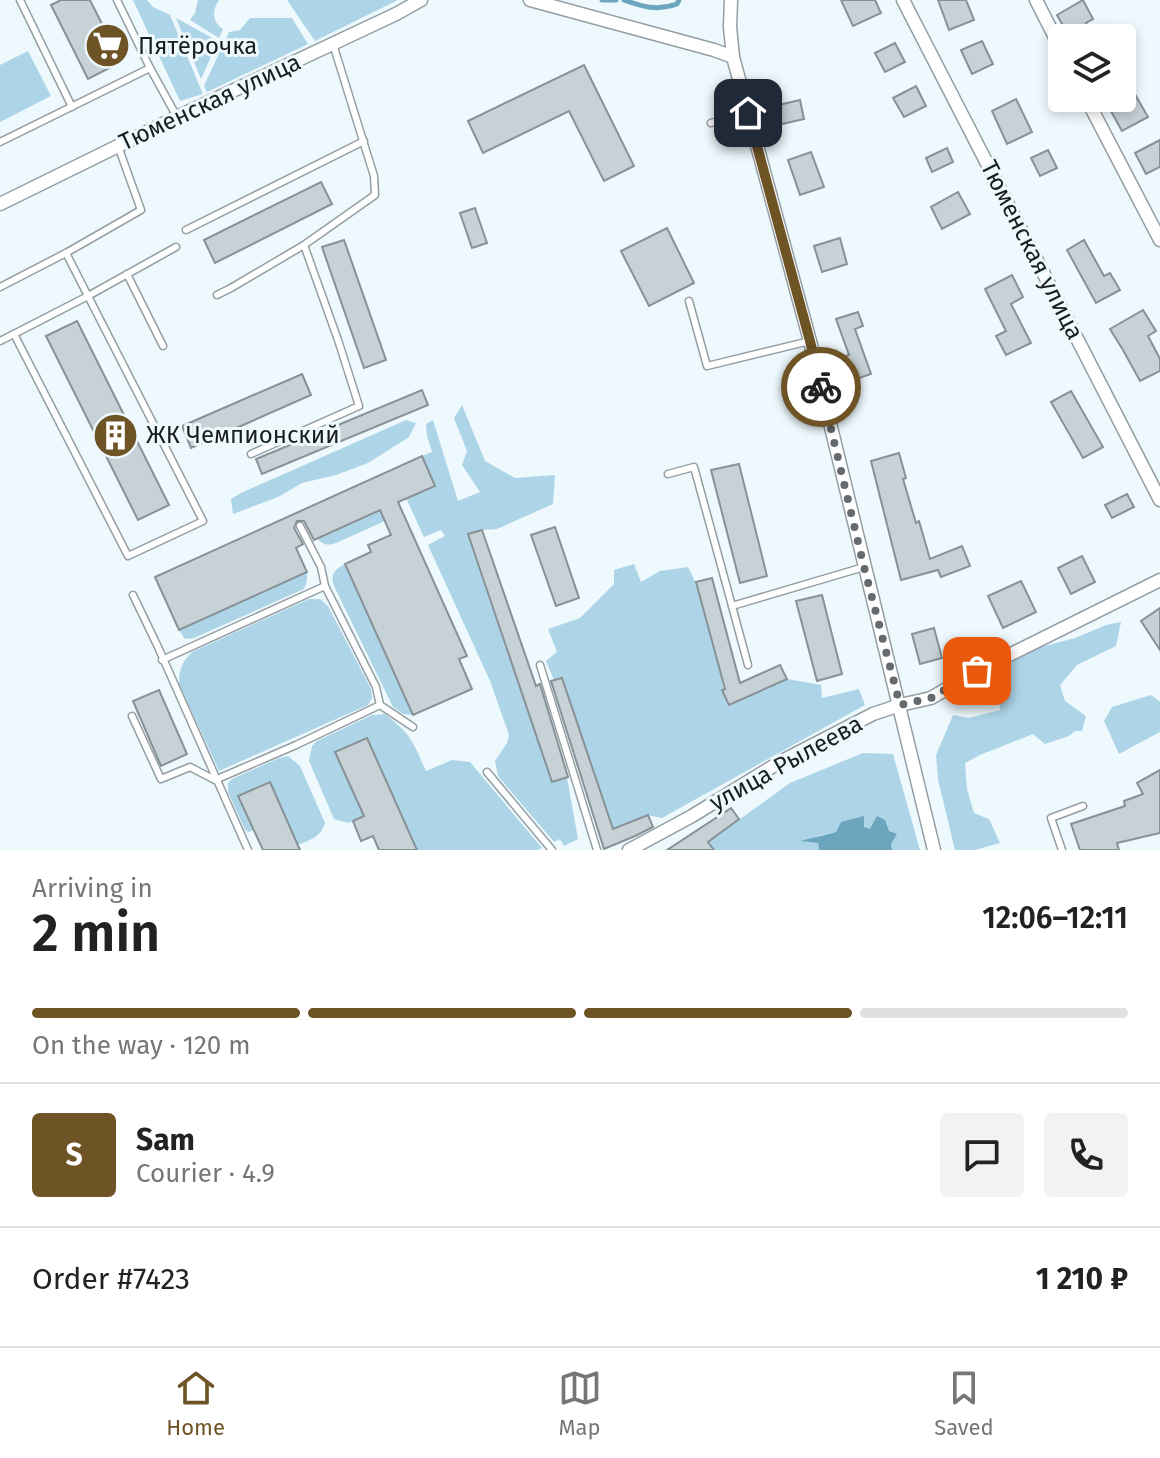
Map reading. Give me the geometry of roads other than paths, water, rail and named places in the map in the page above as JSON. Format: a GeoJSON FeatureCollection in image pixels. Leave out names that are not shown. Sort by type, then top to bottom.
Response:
{"type":"FeatureCollection","features":[{"type":"Feature","properties":{"kind":"street","name":"Тюменская улица"},"geometry":{"type":"LineString","coordinates":[[0,204],[421,0]]}},
{"type":"Feature","properties":{"kind":"street"},"geometry":{"type":"LineString","coordinates":[[530,0],[733,57]]}},
{"type":"Feature","properties":{"kind":"street"},"geometry":{"type":"LineString","coordinates":[[731,0],[733,57],[810,341],[934,850]]}},
{"type":"Feature","properties":{"kind":"street","name":"Тюменская улица"},"geometry":{"type":"LineString","coordinates":[[903,0],[1160,500]]}},
{"type":"Feature","properties":{"kind":"street"},"geometry":{"type":"LineString","coordinates":[[1036,0],[1048,24]]}},
{"type":"Feature","properties":{"kind":"street"},"geometry":{"type":"LineString","coordinates":[[1093,112],[1160,240]]}},
{"type":"Feature","properties":{"kind":"street","name":"улица Рылеева"},"geometry":{"type":"LineString","coordinates":[[629,850],[780,762],[873,714],[931,698],[977,671],[1160,580]]}},
{"type":"Feature","properties":{"kind":"lane"},"geometry":{"type":"LineString","coordinates":[[20,0],[72,107]]}},
{"type":"Feature","properties":{"kind":"lane"},"geometry":{"type":"LineString","coordinates":[[117,0],[177,117]]}},
{"type":"Feature","properties":{"kind":"lane"},"geometry":{"type":"LineString","coordinates":[[217,295],[304,245],[375,195],[374,176],[333,44]]}},
{"type":"Feature","properties":{"kind":"lane"},"geometry":{"type":"LineString","coordinates":[[0,142],[150,68]]}},
{"type":"Feature","properties":{"kind":"lane"},"geometry":{"type":"LineString","coordinates":[[711,123],[748,113]]}},
{"type":"Feature","properties":{"kind":"lane"},"geometry":{"type":"LineString","coordinates":[[186,230],[364,141]]}},
{"type":"Feature","properties":{"kind":"lane"},"geometry":{"type":"LineString","coordinates":[[0,287],[141,210],[118,146]]}},
{"type":"Feature","properties":{"kind":"lane"},"geometry":{"type":"LineString","coordinates":[[251,454],[359,406],[304,245]]}},
{"type":"Feature","properties":{"kind":"lane"},"geometry":{"type":"LineString","coordinates":[[0,341],[176,247]]}},
{"type":"Feature","properties":{"kind":"lane"},"geometry":{"type":"LineString","coordinates":[[14,334],[128,556],[203,521],[66,253]]}},
{"type":"Feature","properties":{"kind":"lane"},"geometry":{"type":"LineString","coordinates":[[127,274],[163,346]]}},
{"type":"Feature","properties":{"kind":"lane"},"geometry":{"type":"LineString","coordinates":[[689,301],[707,366],[810,341]]}},
{"type":"Feature","properties":{"kind":"lane"},"geometry":{"type":"LineString","coordinates":[[668,474],[694,467],[748,665]]}},
{"type":"Feature","properties":{"kind":"lane"},"geometry":{"type":"LineString","coordinates":[[300,526],[321,567],[325,586],[376,687],[380,705],[413,727]]}},
{"type":"Feature","properties":{"kind":"lane"},"geometry":{"type":"LineString","coordinates":[[732,606],[864,567]]}},
{"type":"Feature","properties":{"kind":"lane"},"geometry":{"type":"LineString","coordinates":[[162,660],[325,586]]}},
{"type":"Feature","properties":{"kind":"lane"},"geometry":{"type":"LineString","coordinates":[[133,595],[248,850]]}},
{"type":"Feature","properties":{"kind":"lane"},"geometry":{"type":"LineString","coordinates":[[540,665],[597,850]]}},
{"type":"Feature","properties":{"kind":"lane"},"geometry":{"type":"LineString","coordinates":[[215,780],[380,705]]}},
{"type":"Feature","properties":{"kind":"lane"},"geometry":{"type":"LineString","coordinates":[[132,716],[161,779],[190,767],[215,780]]}},
{"type":"Feature","properties":{"kind":"lane"},"geometry":{"type":"LineString","coordinates":[[487,772],[552,850]]}},
{"type":"Feature","properties":{"kind":"lane"},"geometry":{"type":"LineString","coordinates":[[1062,850],[1051,818],[1083,806]]}},
{"type":"Feature","properties":{"kind":"waterway"},"geometry":{"type":"LineString","coordinates":[[602,0],[616,0]]}},
{"type":"Feature","properties":{"kind":"waterway"},"geometry":{"type":"LineString","coordinates":[[624,0],[656,8],[677,4],[679,0]]}},
{"type":"Feature","properties":{"kind":"place","name":"Пятёрочка"},"geometry":{"type":"Point","coordinates":[107,46]}},
{"type":"Feature","properties":{"kind":"place","name":"ЖК Чемпионский"},"geometry":{"type":"Point","coordinates":[115,435]}}]}
